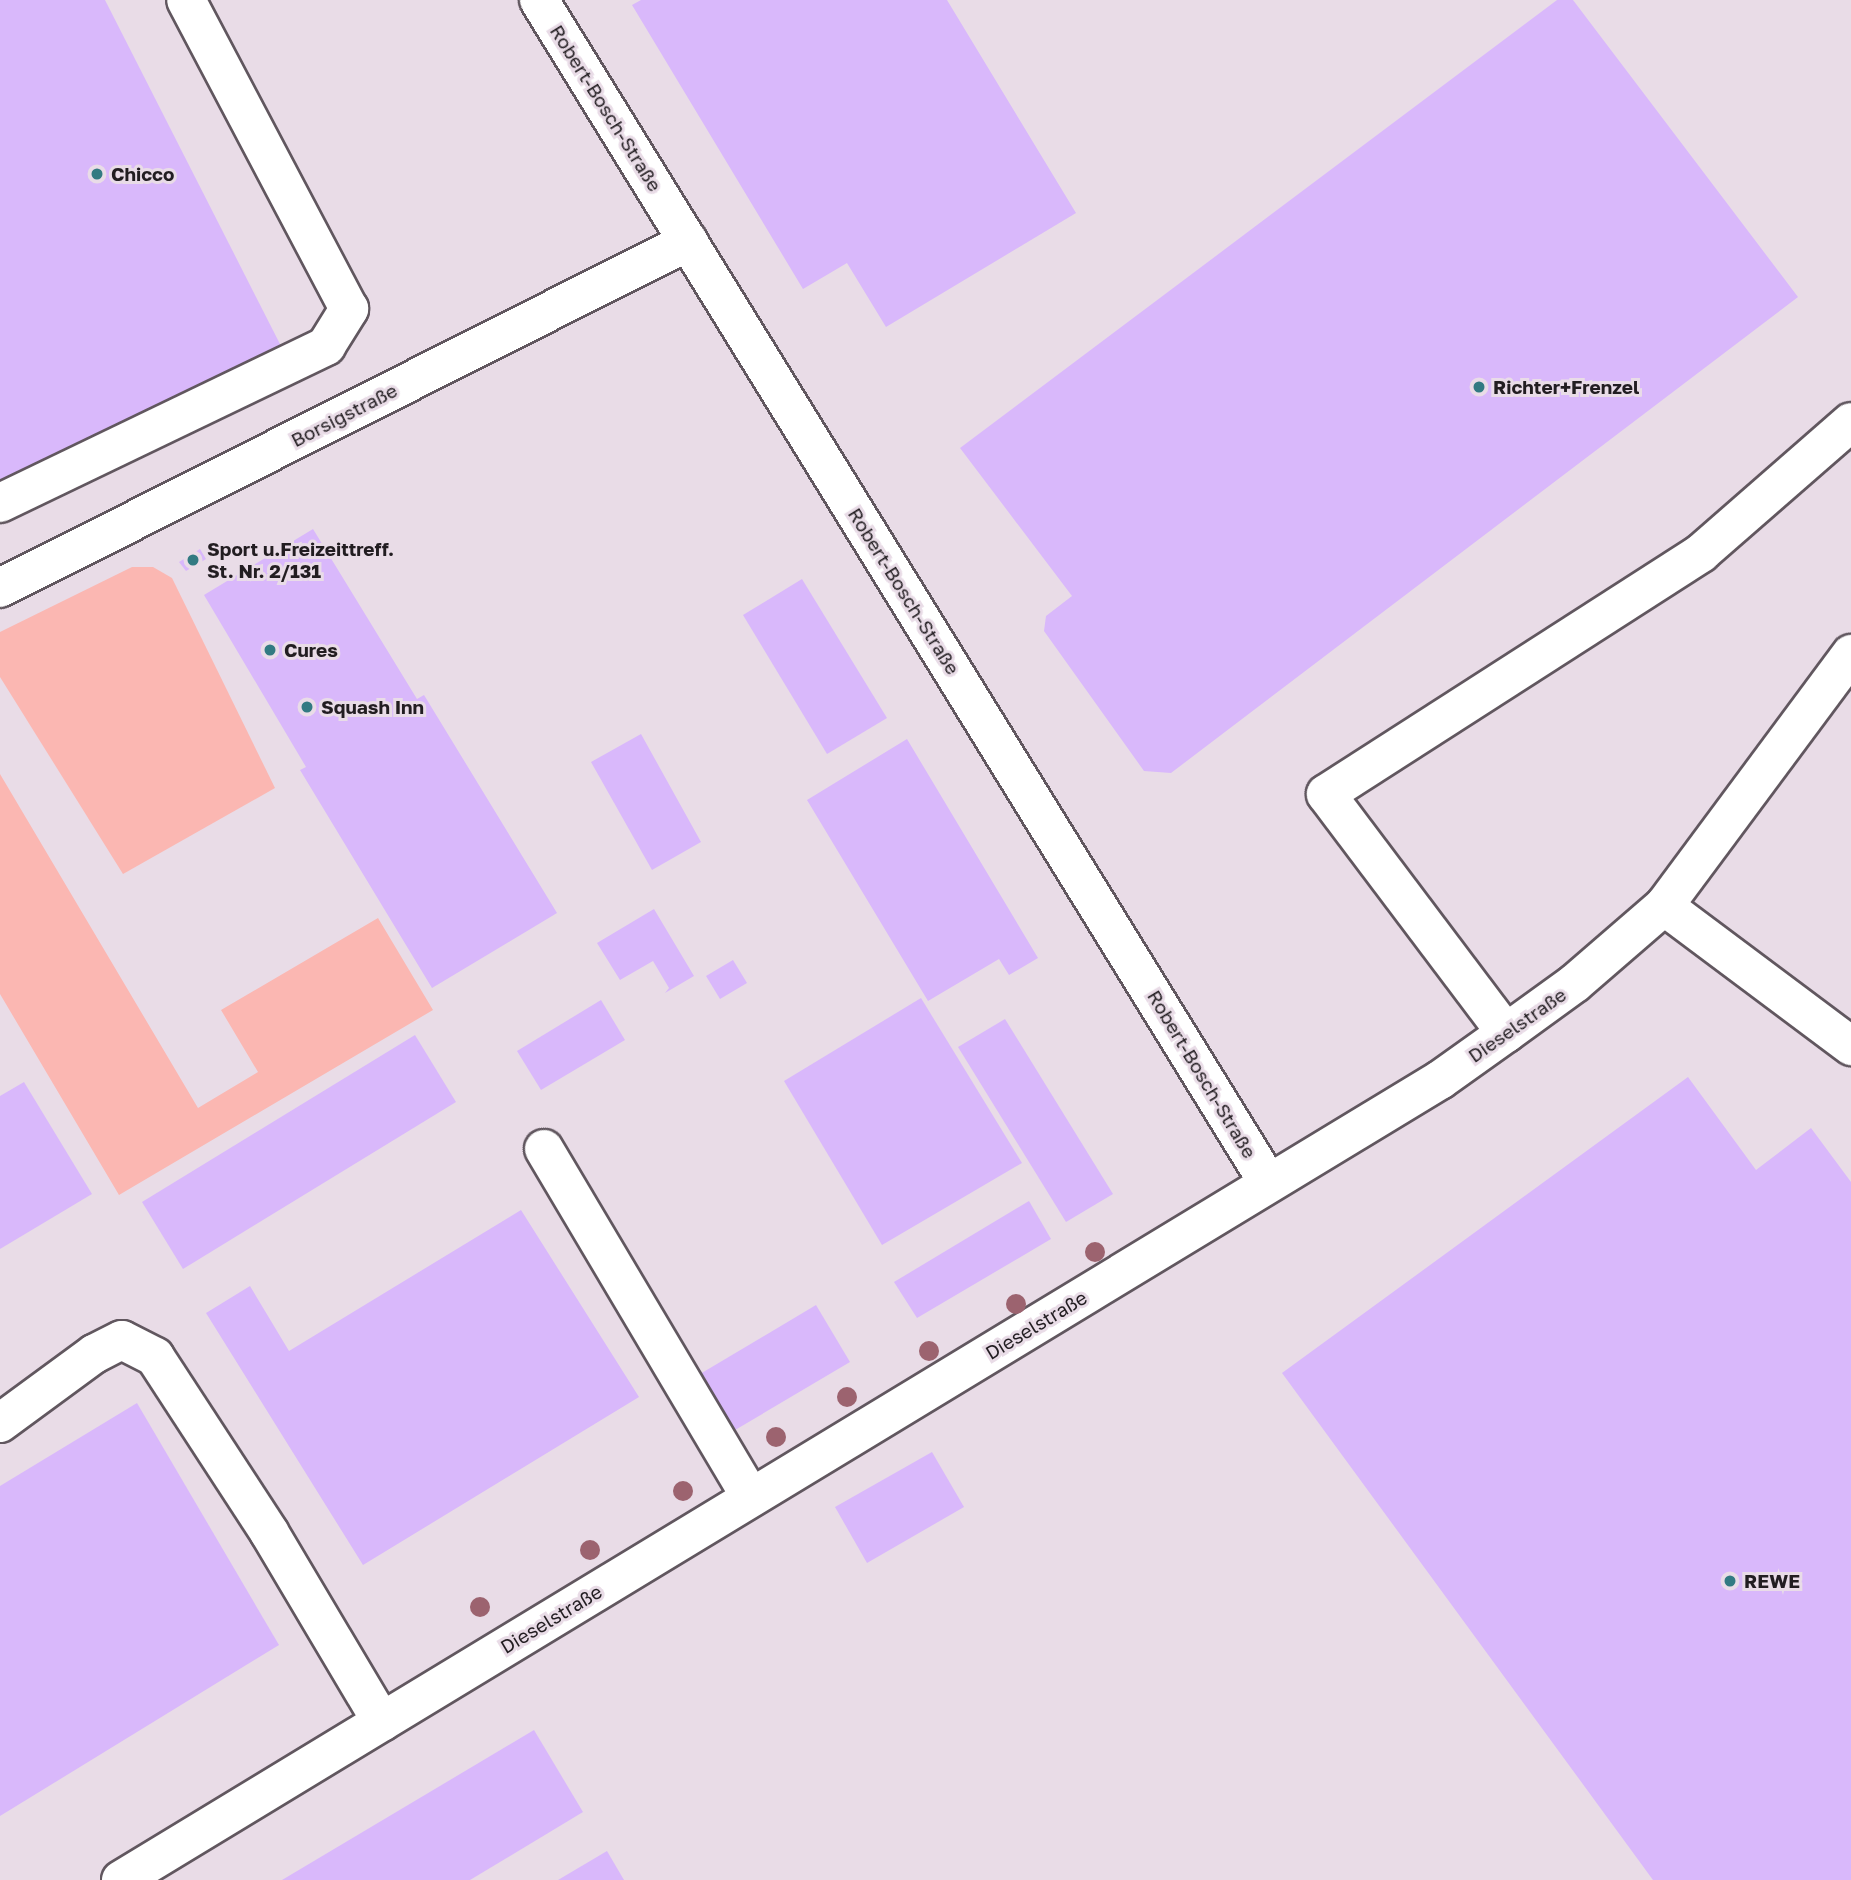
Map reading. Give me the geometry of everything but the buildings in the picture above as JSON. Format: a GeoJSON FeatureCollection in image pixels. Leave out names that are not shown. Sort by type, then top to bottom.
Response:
{"type":"FeatureCollection","features":[{"type":"Feature","properties":{"kind":"street"},"geometry":{"type":"LineString","coordinates":[[0,503],[326,346],[349,309],[186,0]]}},
{"type":"Feature","properties":{"kind":"street","name":"Robert-Bosch-Straße"},"geometry":{"type":"LineString","coordinates":[[539,0],[1268,1182]]}},
{"type":"Feature","properties":{"kind":"street","name":"Borsigstraße"},"geometry":{"type":"LineString","coordinates":[[0,588],[689,242]]}},
{"type":"Feature","properties":{"kind":"street"},"geometry":{"type":"LineString","coordinates":[[1506,1033],[1326,794],[1701,553],[1851,422]]}},
{"type":"Feature","properties":{"kind":"street","name":"Dieselstraße"},"geometry":{"type":"LineString","coordinates":[[121,1880],[1440,1080],[1575,984],[1664,906],[1851,654]]}},
{"type":"Feature","properties":{"kind":"street"},"geometry":{"type":"LineString","coordinates":[[1664,906],[1851,1046]]}},
{"type":"Feature","properties":{"kind":"street"},"geometry":{"type":"LineString","coordinates":[[544,1149],[751,1497]]}},
{"type":"Feature","properties":{"kind":"street"},"geometry":{"type":"LineString","coordinates":[[0,1423],[94,1354],[122,1340],[155,1357],[269,1532],[382,1722]]}},
{"type":"Feature","properties":{"kind":"shaded area"},"geometry":{"type":"Polygon","coordinates":[[[132,567],[153,567],[172,578],[275,788],[123,874],[0,677],[0,632],[132,567]]]}},
{"type":"Feature","properties":{"kind":"shaded area"},"geometry":{"type":"Polygon","coordinates":[[[0,774],[198,1108],[258,1072],[221,1010],[378,918],[433,1010],[119,1195],[0,994],[0,774]]]}},
{"type":"Feature","properties":{"kind":"place","name":"Chicco"},"geometry":{"type":"Point","coordinates":[97,174]}},
{"type":"Feature","properties":{"kind":"place","name":"Richter+Frenzel"},"geometry":{"type":"Point","coordinates":[1479,387]}},
{"type":"Feature","properties":{"kind":"place","name":"Sport u.Freizeittreff. St. Nr. 2/131"},"geometry":{"type":"Point","coordinates":[193,560]}},
{"type":"Feature","properties":{"kind":"place","name":"Cures"},"geometry":{"type":"Point","coordinates":[270,650]}},
{"type":"Feature","properties":{"kind":"place","name":"Squash Inn"},"geometry":{"type":"Point","coordinates":[307,707]}},
{"type":"Feature","properties":{"kind":"place","name":"REWE"},"geometry":{"type":"Point","coordinates":[1730,1581]}}]}
